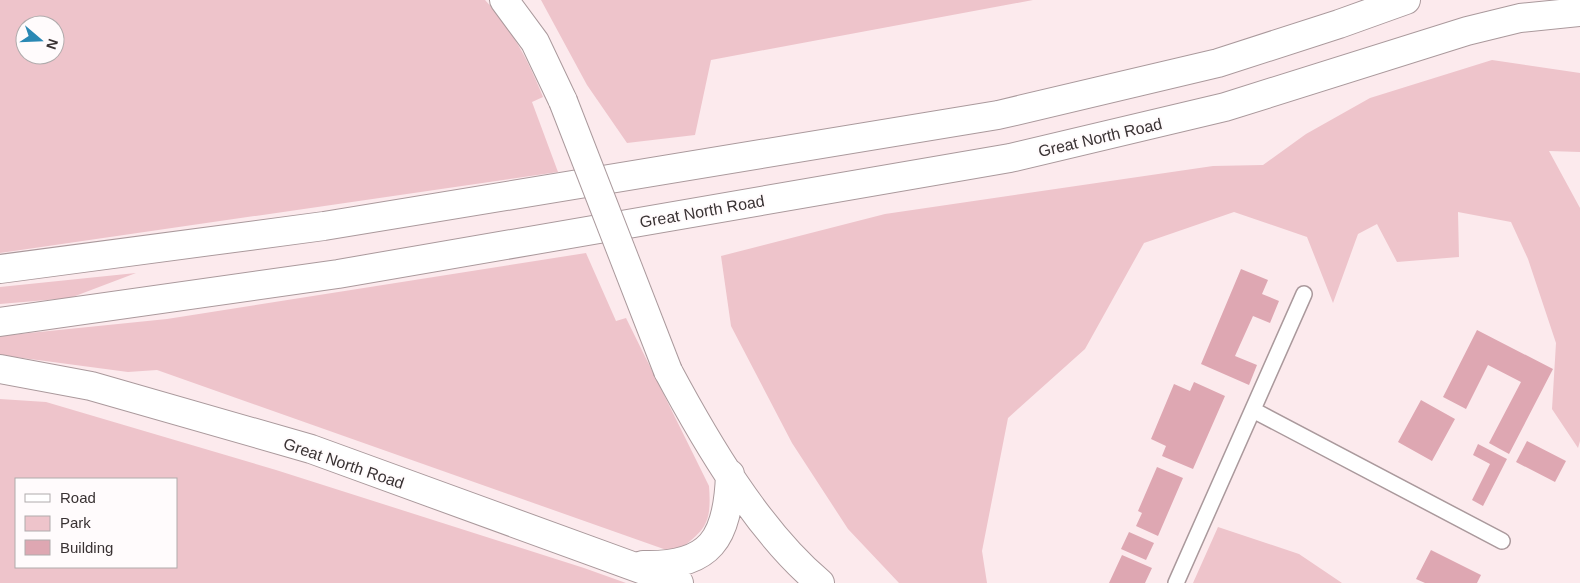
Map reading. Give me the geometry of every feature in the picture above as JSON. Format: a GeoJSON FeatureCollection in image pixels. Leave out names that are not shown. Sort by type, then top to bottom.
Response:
{"type":"FeatureCollection","features":[{"type":"Feature","properties":{"kind":"main road"},"geometry":{"type":"LineString","coordinates":[[504,0],[535,42],[563,101],[668,371],[694,420],[752,508],[804,570],[820,583]]}},
{"type":"Feature","properties":{"kind":"main road"},"geometry":{"type":"LineString","coordinates":[[0,270],[324,226],[998,115],[1218,63],[1406,0]]}},
{"type":"Feature","properties":{"kind":"main road","name":"Great North Road"},"geometry":{"type":"LineString","coordinates":[[0,322],[338,274],[1010,158],[1226,107],[1467,31],[1520,18],[1580,12]]}},
{"type":"Feature","properties":{"kind":"main road","name":"Great North Road"},"geometry":{"type":"LineString","coordinates":[[0,369],[91,386],[311,450],[679,583]]}},
{"type":"Feature","properties":{"kind":"main road"},"geometry":{"type":"LineString","coordinates":[[628,565],[679,563],[705,551],[722,531],[729,504],[730,474]]}},
{"type":"Feature","properties":{"kind":"lane"},"geometry":{"type":"LineString","coordinates":[[1176,583],[1304,294]]}},
{"type":"Feature","properties":{"kind":"lane"},"geometry":{"type":"LineString","coordinates":[[1253,410],[1502,541]]}},
{"type":"Feature","properties":{"kind":"green space"},"geometry":{"type":"Polygon","coordinates":[[[0,0],[485,0],[503,22],[532,71],[543,97],[532,102],[558,172],[0,253],[0,0]]]}},
{"type":"Feature","properties":{"kind":"green space"},"geometry":{"type":"Polygon","coordinates":[[[541,0],[1033,0],[711,60],[695,135],[627,143],[587,85],[541,0]]]}},
{"type":"Feature","properties":{"kind":"green space"},"geometry":{"type":"Polygon","coordinates":[[[1492,60],[1580,73],[1580,152],[1549,151],[1580,208],[1580,441],[1578,448],[1552,409],[1556,343],[1528,259],[1511,222],[1458,212],[1459,257],[1397,262],[1377,224],[1358,234],[1333,303],[1307,237],[1234,212],[1144,243],[1085,349],[1008,418],[982,551],[987,583],[899,583],[848,529],[792,443],[731,326],[721,256],[885,214],[1213,166],[1263,165],[1306,134],[1370,98],[1492,60]]]}},
{"type":"Feature","properties":{"kind":"green space"},"geometry":{"type":"Polygon","coordinates":[[[586,253],[616,321],[626,318],[709,486],[709,510],[704,526],[700,532],[675,553],[157,370],[128,372],[0,355],[0,336],[167,319],[586,253]]]}},
{"type":"Feature","properties":{"kind":"green space"},"geometry":{"type":"Polygon","coordinates":[[[136,273],[70,298],[0,304],[0,287],[136,273]]]}},
{"type":"Feature","properties":{"kind":"green space"},"geometry":{"type":"Polygon","coordinates":[[[0,399],[46,402],[276,470],[626,583],[0,583],[0,399]]]}},
{"type":"Feature","properties":{"kind":"green space"},"geometry":{"type":"Polygon","coordinates":[[[1218,527],[1299,554],[1342,583],[1193,583],[1218,527]]]}},
{"type":"Feature","properties":{"kind":"building"},"geometry":{"type":"Polygon","coordinates":[[[1241,269],[1268,280],[1262,294],[1279,301],[1270,323],[1253,316],[1235,356],[1257,365],[1249,385],[1201,364],[1241,269]]]}},
{"type":"Feature","properties":{"kind":"building"},"geometry":{"type":"Polygon","coordinates":[[[1477,330],[1553,369],[1509,454],[1489,443],[1521,382],[1488,365],[1466,409],[1443,397],[1477,330]]]}},
{"type":"Feature","properties":{"kind":"building"},"geometry":{"type":"Polygon","coordinates":[[[1194,382],[1225,396],[1193,469],[1162,456],[1166,446],[1151,439],[1174,384],[1190,391],[1194,382]]]}},
{"type":"Feature","properties":{"kind":"building"},"geometry":{"type":"Polygon","coordinates":[[[1421,400],[1455,419],[1432,461],[1398,442],[1421,400]]]}},
{"type":"Feature","properties":{"kind":"building"},"geometry":{"type":"Polygon","coordinates":[[[1527,441],[1566,461],[1555,482],[1516,462],[1527,441]]]}},
{"type":"Feature","properties":{"kind":"building"},"geometry":{"type":"Polygon","coordinates":[[[1478,444],[1507,459],[1483,506],[1472,500],[1490,464],[1473,455],[1478,444]]]}},
{"type":"Feature","properties":{"kind":"building"},"geometry":{"type":"Polygon","coordinates":[[[1157,467],[1183,478],[1158,536],[1136,526],[1142,513],[1138,511],[1157,467]]]}},
{"type":"Feature","properties":{"kind":"building"},"geometry":{"type":"Polygon","coordinates":[[[1129,532],[1154,543],[1146,560],[1121,549],[1129,532]]]}},
{"type":"Feature","properties":{"kind":"building"},"geometry":{"type":"Polygon","coordinates":[[[1431,550],[1481,575],[1477,583],[1425,583],[1416,579],[1431,550]]]}},
{"type":"Feature","properties":{"kind":"building"},"geometry":{"type":"Polygon","coordinates":[[[1122,555],[1152,568],[1145,583],[1109,583],[1122,555]]]}}]}
